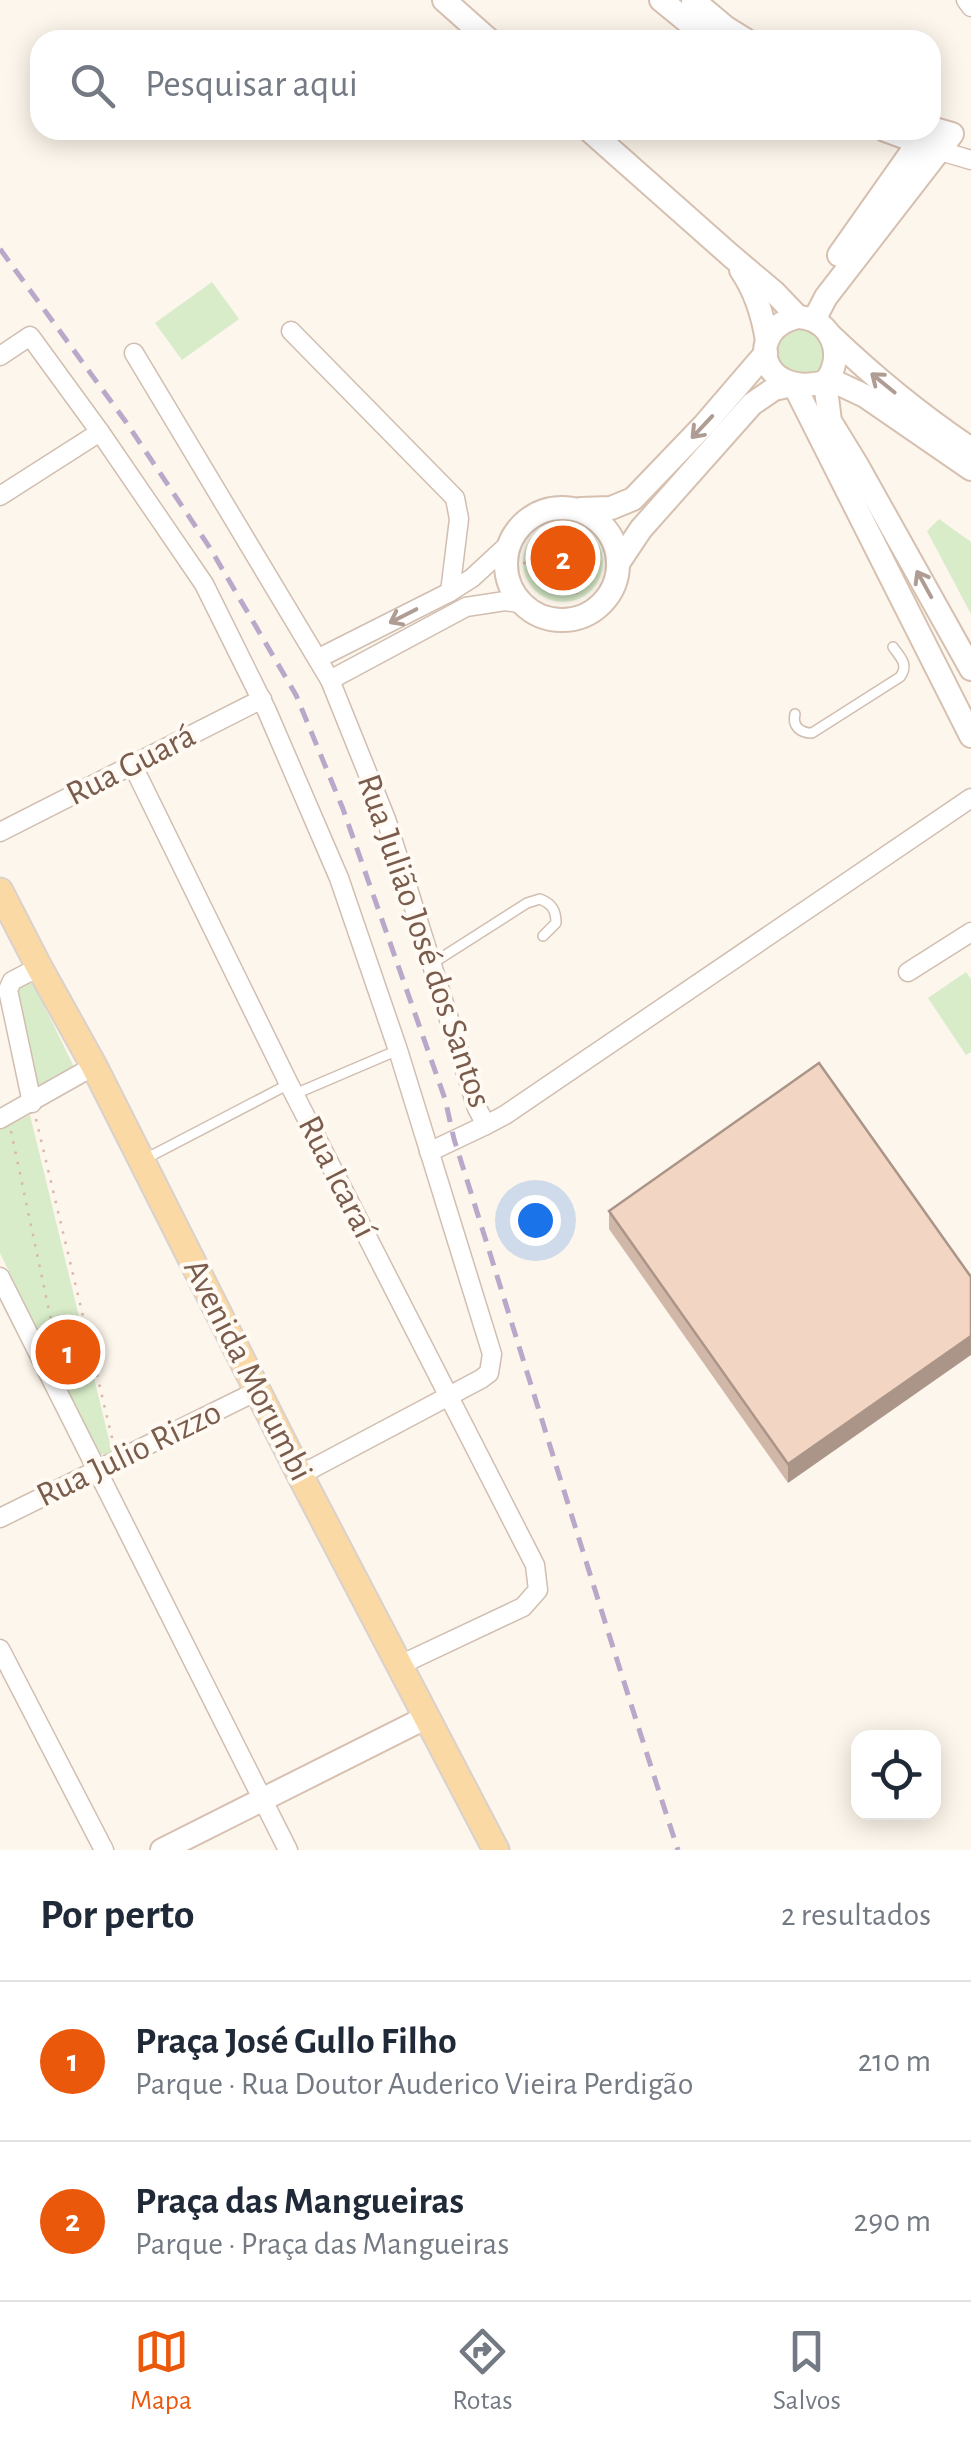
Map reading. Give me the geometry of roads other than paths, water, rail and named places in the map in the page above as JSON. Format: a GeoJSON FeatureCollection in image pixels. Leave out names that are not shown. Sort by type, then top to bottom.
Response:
{"type":"FeatureCollection","features":[{"type":"Feature","properties":{"kind":"main road","name":"Avenida Morumbi"},"geometry":{"type":"LineString","coordinates":[[0,891],[94,1066],[300,1475],[496,1850]]}},
{"type":"Feature","properties":{"kind":"street"},"geometry":{"type":"LineString","coordinates":[[444,0],[478,30]]}},
{"type":"Feature","properties":{"kind":"street"},"geometry":{"type":"LineString","coordinates":[[661,0],[698,30]]}},
{"type":"Feature","properties":{"kind":"street"},"geometry":{"type":"LineString","coordinates":[[692,0],[730,30]]}},
{"type":"Feature","properties":{"kind":"street"},"geometry":{"type":"LineString","coordinates":[[966,0],[971,7]]}},
{"type":"Feature","properties":{"kind":"street"},"geometry":{"type":"LineString","coordinates":[[941,139],[971,160]]}},
{"type":"Feature","properties":{"kind":"street"},"geometry":{"type":"LineString","coordinates":[[601,140],[730,256],[875,377],[971,449]]}},
{"type":"Feature","properties":{"kind":"street"},"geometry":{"type":"LineString","coordinates":[[938,140],[816,286],[811,322],[834,357],[827,381],[830,421],[971,670]]}},
{"type":"Feature","properties":{"kind":"street"},"geometry":{"type":"LineString","coordinates":[[730,256],[755,296],[773,373],[793,385],[971,736]]}},
{"type":"Feature","properties":{"kind":"street"},"geometry":{"type":"LineString","coordinates":[[574,508],[592,515],[616,544],[617,581],[608,598],[595,610],[578,618],[559,620],[541,616],[512,592],[506,575],[506,556],[522,523],[538,512],[556,507],[574,508],[599,510],[633,499],[705,424],[766,347],[778,324],[788,319],[811,322]]}},
{"type":"Feature","properties":{"kind":"street"},"geometry":{"type":"LineString","coordinates":[[291,332],[455,498],[459,519],[450,592]]}},
{"type":"Feature","properties":{"kind":"street"},"geometry":{"type":"LineString","coordinates":[[0,356],[30,336],[204,584],[262,699],[339,878],[398,1050],[492,1354],[489,1372],[481,1379],[300,1475]]}},
{"type":"Feature","properties":{"kind":"street","name":"Rua Julião José dos Santos"},"geometry":{"type":"LineString","coordinates":[[134,353],[330,680],[386,819],[477,1108],[486,1124],[971,798]]}},
{"type":"Feature","properties":{"kind":"street"},"geometry":{"type":"LineString","coordinates":[[619,562],[641,529],[752,404],[774,389],[827,381],[865,396],[971,469]]}},
{"type":"Feature","properties":{"kind":"street"},"geometry":{"type":"LineString","coordinates":[[0,496],[100,432]]}},
{"type":"Feature","properties":{"kind":"street"},"geometry":{"type":"LineString","coordinates":[[319,658],[450,592],[472,578],[511,542]]}},
{"type":"Feature","properties":{"kind":"street"},"geometry":{"type":"LineString","coordinates":[[330,680],[466,607],[504,602],[524,604]]}},
{"type":"Feature","properties":{"kind":"street","name":"Rua Guará"},"geometry":{"type":"LineString","coordinates":[[0,832],[262,699]]}},
{"type":"Feature","properties":{"kind":"street","name":"Rua Icaraí"},"geometry":{"type":"LineString","coordinates":[[132,764],[534,1565],[538,1590],[524,1608],[400,1665]]}},
{"type":"Feature","properties":{"kind":"street"},"geometry":{"type":"LineString","coordinates":[[908,972],[971,932]]}},
{"type":"Feature","properties":{"kind":"street"},"geometry":{"type":"LineString","coordinates":[[32,1103],[8,990],[12,981],[39,967]]}},
{"type":"Feature","properties":{"kind":"street"},"geometry":{"type":"LineString","coordinates":[[4,1117],[94,1066]]}},
{"type":"Feature","properties":{"kind":"street"},"geometry":{"type":"LineString","coordinates":[[429,1152],[486,1124]]}},
{"type":"Feature","properties":{"kind":"street"},"geometry":{"type":"LineString","coordinates":[[0,1277],[288,1850]]}},
{"type":"Feature","properties":{"kind":"street","name":"Rua Julio Rizzo"},"geometry":{"type":"LineString","coordinates":[[0,1518],[257,1390]]}},
{"type":"Feature","properties":{"kind":"street"},"geometry":{"type":"LineString","coordinates":[[0,1649],[104,1850]]}},
{"type":"Feature","properties":{"kind":"street"},"geometry":{"type":"LineString","coordinates":[[162,1850],[427,1717]]}},
{"type":"Feature","properties":{"kind":"lane"},"geometry":{"type":"LineString","coordinates":[[796,714],[795,726],[812,733],[900,677],[906,670],[905,664],[893,647]]}},
{"type":"Feature","properties":{"kind":"lane"},"geometry":{"type":"LineString","coordinates":[[433,963],[540,899],[550,903],[556,914],[556,923],[544,936]]}},
{"type":"Feature","properties":{"kind":"lane"},"geometry":{"type":"LineString","coordinates":[[142,1160],[292,1089],[398,1050]]}},
{"type":"Feature","properties":{"kind":"railway"},"geometry":{"type":"LineString","coordinates":[[0,249],[126,422],[210,548],[296,695],[343,809],[445,1099],[454,1139],[678,1850]]}},
{"type":"Feature","properties":{"kind":"place","name":"Praça das Mangueiras"},"geometry":{"type":"Point","coordinates":[563,558]}},
{"type":"Feature","properties":{"kind":"place","name":"Praça José Gullo Filho"},"geometry":{"type":"Point","coordinates":[68,1352]}}]}
